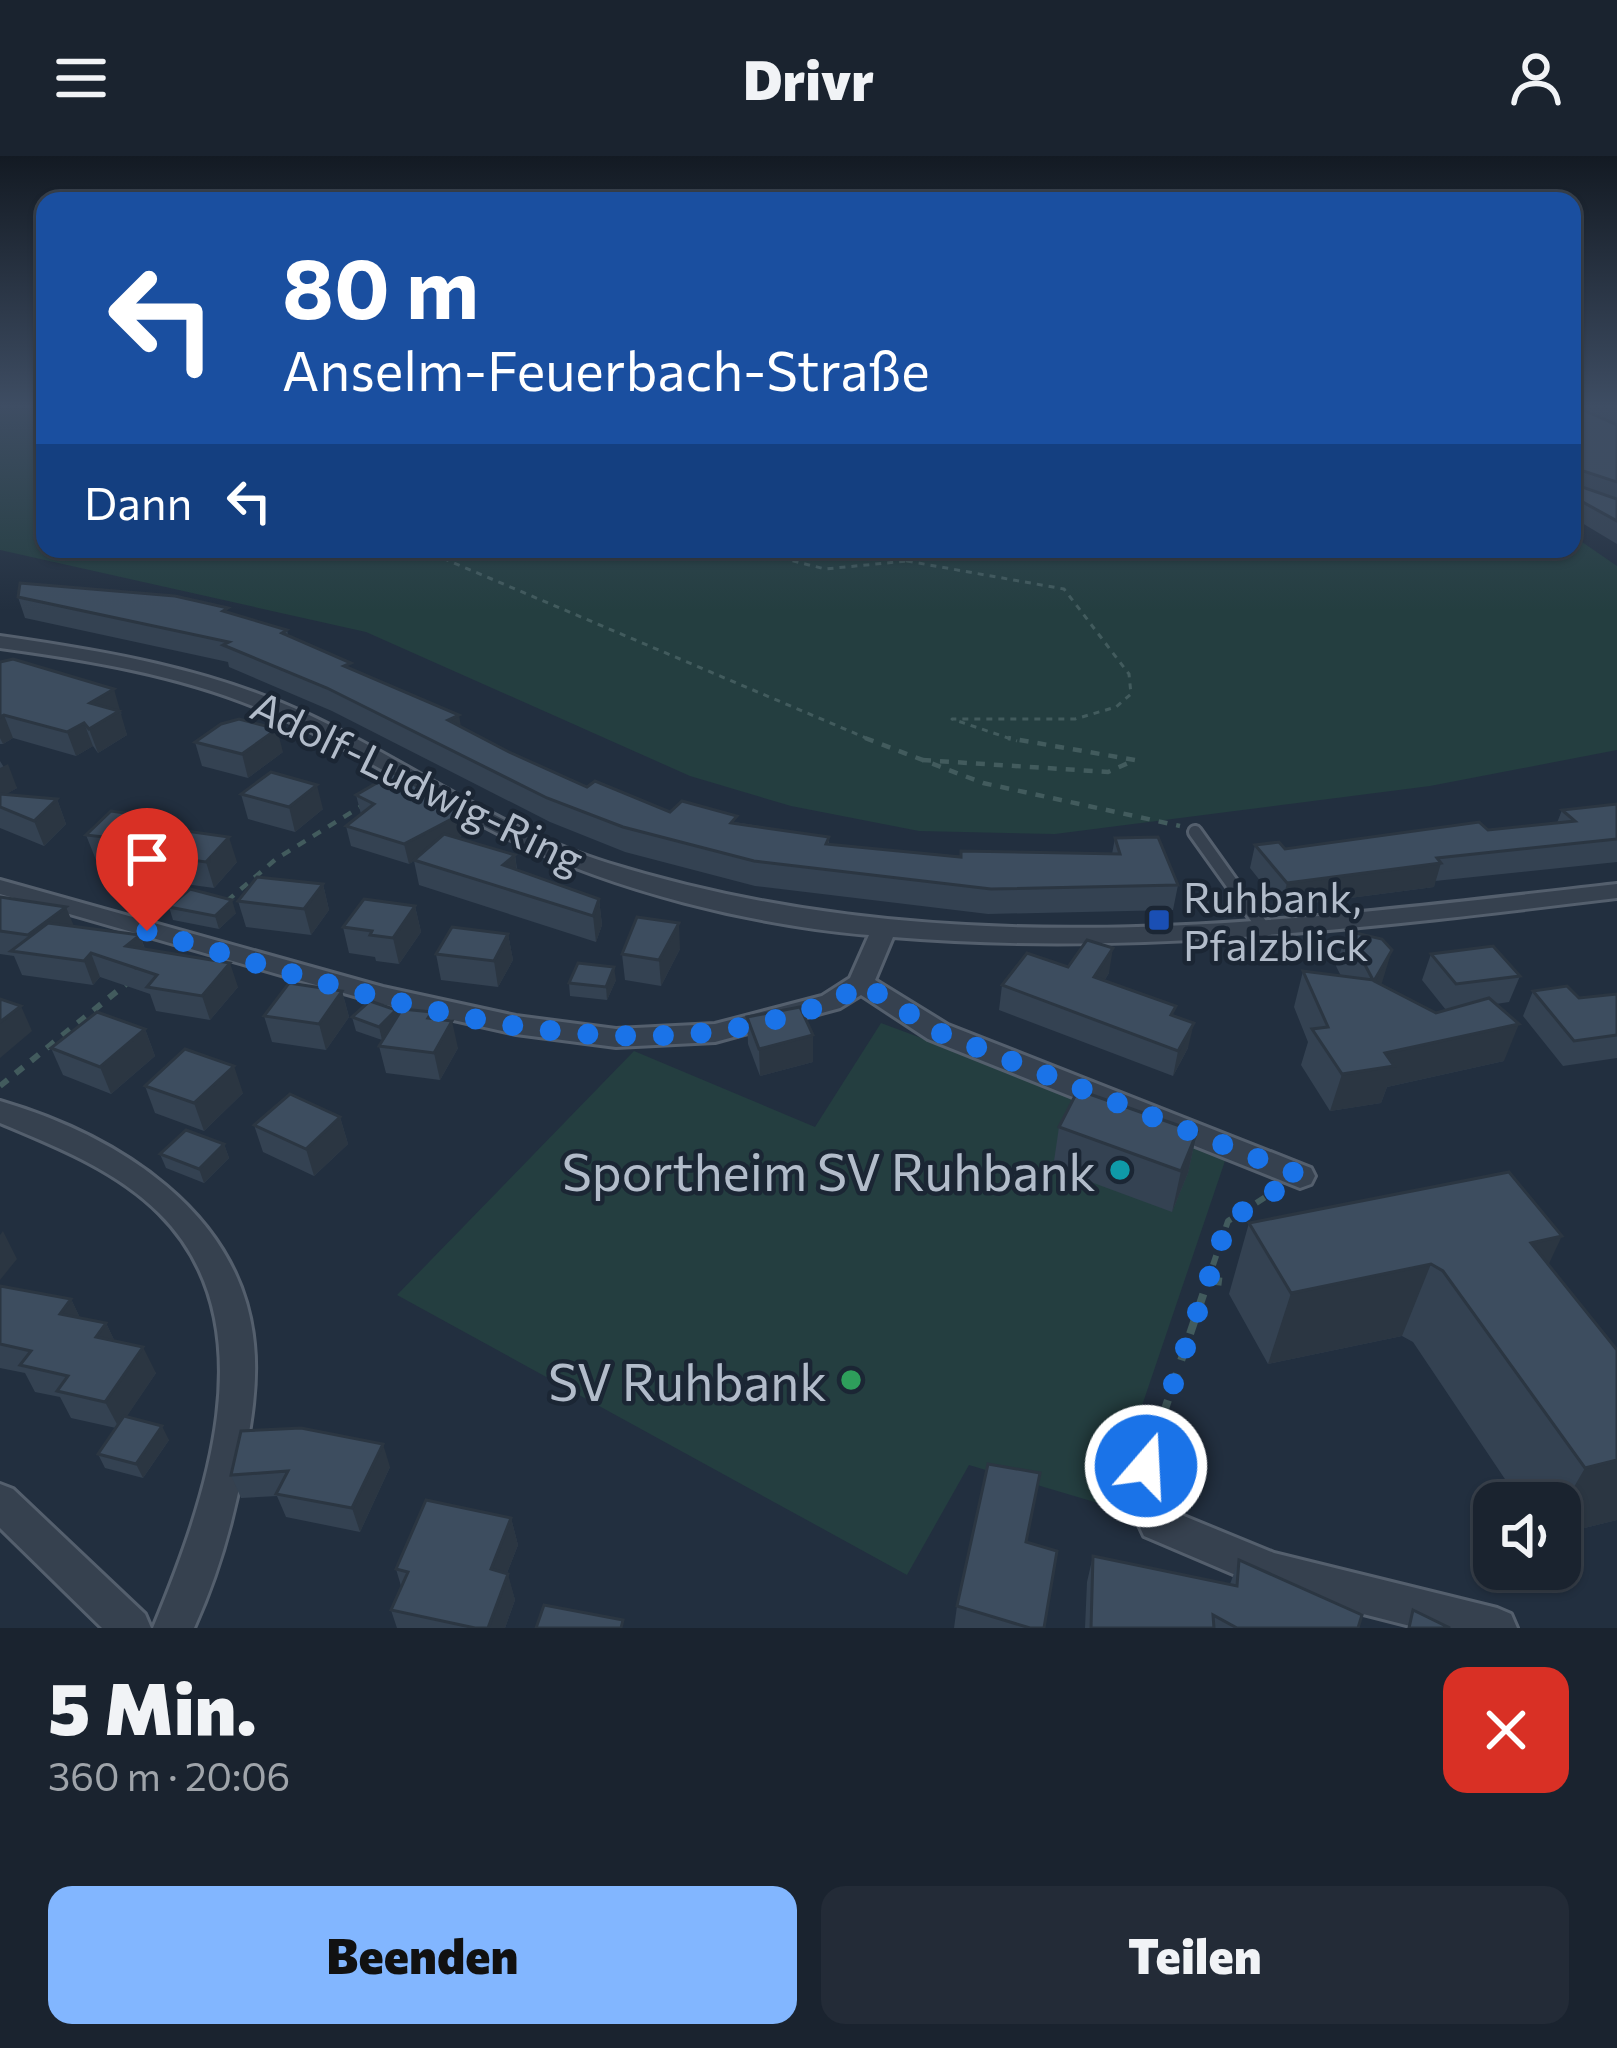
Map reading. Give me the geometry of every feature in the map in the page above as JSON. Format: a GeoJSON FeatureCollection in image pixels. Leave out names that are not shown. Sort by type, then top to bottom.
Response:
{"type":"FeatureCollection","features":[{"type":"Feature","properties":{"kind":"street","name":"Adolf-Ludwig-Ring"},"geometry":{"type":"LineString","coordinates":[[0,642],[98,654],[180,672],[298,718],[536,844],[598,868],[735,908],[883,932],[1086,939],[1266,932],[1617,891]]}},
{"type":"Feature","properties":{"kind":"street"},"geometry":{"type":"LineString","coordinates":[[0,887],[461,1014],[616,1038],[756,1025],[831,1002],[861,983],[883,932]]}},
{"type":"Feature","properties":{"kind":"street"},"geometry":{"type":"LineString","coordinates":[[861,983],[905,1016],[957,1040],[1300,1175]]}},
{"type":"Feature","properties":{"kind":"street"},"geometry":{"type":"LineString","coordinates":[[0,1111],[69,1136],[151,1184],[206,1244],[230,1298],[241,1365],[238,1406],[207,1541],[173,1628]]}},
{"type":"Feature","properties":{"kind":"street"},"geometry":{"type":"LineString","coordinates":[[0,1502],[131,1628]]}},
{"type":"Feature","properties":{"kind":"street"},"geometry":{"type":"LineString","coordinates":[[1157,1523],[1273,1572],[1497,1628]]}},
{"type":"Feature","properties":{"kind":"lane"},"geometry":{"type":"LineString","coordinates":[[1195,832],[1266,932]]}},
{"type":"Feature","properties":{"kind":"path"},"geometry":{"type":"LineString","coordinates":[[442,558],[786,708],[982,783],[1195,832]]}},
{"type":"Feature","properties":{"kind":"path"},"geometry":{"type":"LineString","coordinates":[[768,558],[794,569],[860,569],[907,561],[1064,589],[1129,674],[1131,694],[1118,712],[1081,721],[992,713],[952,719],[1023,742],[1135,760],[1108,772],[922,760]]}},
{"type":"Feature","properties":{"kind":"path"},"geometry":{"type":"LineString","coordinates":[[907,561],[912,558]]}},
{"type":"Feature","properties":{"kind":"path"},"geometry":{"type":"LineString","coordinates":[[181,940],[276,859],[407,777]]}},
{"type":"Feature","properties":{"kind":"path"},"geometry":{"type":"LineString","coordinates":[[0,1086],[126,984]]}},
{"type":"Feature","properties":{"kind":"path"},"geometry":{"type":"LineString","coordinates":[[1157,1523],[1146,1466],[1228,1221],[1300,1175]]}},
{"type":"Feature","properties":{"kind":"path"},"geometry":{"type":"LineString","coordinates":[[1208,1280],[1254,1278]]}},
{"type":"Feature","properties":{"kind":"green space"},"geometry":{"type":"Polygon","coordinates":[[[0,474],[36,474],[36,558],[1581,558],[1581,541],[1617,566],[1617,750],[1430,786],[1055,834],[919,831],[791,806],[690,776],[366,632],[0,550],[0,474]]]}},
{"type":"Feature","properties":{"kind":"green space","name":"SV Ruhbank"},"geometry":{"type":"Polygon","coordinates":[[[881,1023],[1228,1152],[1108,1506],[969,1465],[907,1575],[397,1295],[634,1051],[815,1127],[881,1023]]]}},
{"type":"Feature","properties":{"kind":"building"},"geometry":{"type":"Polygon","coordinates":[[[1591,474],[1617,474],[1617,482],[1591,474]]]}},
{"type":"Feature","properties":{"kind":"building"},"geometry":{"type":"Polygon","coordinates":[[[1581,487],[1617,499],[1617,521],[1581,501],[1581,487]]]}},
{"type":"Feature","properties":{"kind":"building"},"geometry":{"type":"Polygon","coordinates":[[[20,583],[175,596],[228,608],[223,611],[287,630],[282,633],[351,663],[344,666],[459,715],[448,720],[509,752],[587,787],[595,781],[670,812],[682,801],[737,816],[731,823],[829,837],[826,844],[961,857],[961,851],[1120,854],[1115,838],[1158,837],[1178,885],[991,889],[754,861],[623,827],[547,798],[327,688],[223,645],[229,642],[18,597],[20,583]]]}},
{"type":"Feature","properties":{"kind":"building"},"geometry":{"type":"Polygon","coordinates":[[[13,659],[114,689],[90,703],[119,711],[89,729],[84,723],[67,732],[0,717],[0,662],[13,659]]]}},
{"type":"Feature","properties":{"kind":"building"},"geometry":{"type":"Polygon","coordinates":[[[239,719],[277,729],[242,754],[195,742],[221,724],[239,719]]]}},
{"type":"Feature","properties":{"kind":"building"},"geometry":{"type":"Polygon","coordinates":[[[271,772],[317,785],[289,807],[241,794],[271,772]]]}},
{"type":"Feature","properties":{"kind":"building"},"geometry":{"type":"Polygon","coordinates":[[[394,773],[463,813],[404,844],[346,826],[374,804],[356,795],[394,773]]]}},
{"type":"Feature","properties":{"kind":"building"},"geometry":{"type":"Polygon","coordinates":[[[0,794],[57,799],[34,821],[0,807],[0,794]]]}},
{"type":"Feature","properties":{"kind":"building"},"geometry":{"type":"Polygon","coordinates":[[[1617,804],[1617,839],[1437,858],[1441,863],[1287,883],[1255,845],[1279,842],[1285,849],[1479,822],[1488,830],[1575,821],[1562,810],[1617,804]]]}},
{"type":"Feature","properties":{"kind":"building"},"geometry":{"type":"Polygon","coordinates":[[[111,811],[153,817],[129,840],[86,835],[111,811]]]}},
{"type":"Feature","properties":{"kind":"building"},"geometry":{"type":"Polygon","coordinates":[[[179,830],[229,837],[206,862],[155,855],[179,830]]]}},
{"type":"Feature","properties":{"kind":"building"},"geometry":{"type":"Polygon","coordinates":[[[444,834],[515,855],[503,865],[599,899],[593,916],[414,860],[444,834]]]}},
{"type":"Feature","properties":{"kind":"building"},"geometry":{"type":"Polygon","coordinates":[[[257,877],[323,884],[304,909],[238,901],[257,877]]]}},
{"type":"Feature","properties":{"kind":"building"},"geometry":{"type":"Polygon","coordinates":[[[190,889],[232,900],[215,916],[169,907],[190,889]]]}},
{"type":"Feature","properties":{"kind":"building"},"geometry":{"type":"Polygon","coordinates":[[[0,897],[66,907],[28,935],[0,931],[0,897]]]}},
{"type":"Feature","properties":{"kind":"building"},"geometry":{"type":"Polygon","coordinates":[[[364,899],[415,906],[393,938],[343,927],[364,899]]]}},
{"type":"Feature","properties":{"kind":"building"},"geometry":{"type":"Polygon","coordinates":[[[637,917],[679,923],[659,960],[622,954],[637,917]]]}},
{"type":"Feature","properties":{"kind":"building"},"geometry":{"type":"Polygon","coordinates":[[[48,923],[140,935],[126,946],[230,963],[202,996],[147,987],[157,975],[91,953],[84,961],[11,951],[48,923]]]}},
{"type":"Feature","properties":{"kind":"building"},"geometry":{"type":"Polygon","coordinates":[[[452,927],[508,934],[494,961],[436,954],[452,927]]]}},
{"type":"Feature","properties":{"kind":"building"},"geometry":{"type":"Polygon","coordinates":[[[1347,931],[1382,939],[1392,950],[1374,981],[1436,1013],[1489,998],[1519,1024],[1385,1053],[1394,1066],[1342,1074],[1312,1029],[1328,1027],[1303,971],[1373,980],[1347,931]]]}},
{"type":"Feature","properties":{"kind":"building"},"geometry":{"type":"Polygon","coordinates":[[[1087,940],[1113,948],[1094,977],[1176,1006],[1171,1015],[1194,1023],[1178,1051],[1002,985],[1027,953],[1068,967],[1087,940]]]}},
{"type":"Feature","properties":{"kind":"building"},"geometry":{"type":"Polygon","coordinates":[[[1493,946],[1520,976],[1456,984],[1431,954],[1493,946]]]}},
{"type":"Feature","properties":{"kind":"building"},"geometry":{"type":"Polygon","coordinates":[[[578,963],[614,967],[606,987],[569,983],[578,963]]]}},
{"type":"Feature","properties":{"kind":"building"},"geometry":{"type":"Polygon","coordinates":[[[289,983],[342,991],[319,1024],[264,1016],[289,983]]]}},
{"type":"Feature","properties":{"kind":"building"},"geometry":{"type":"Polygon","coordinates":[[[1567,986],[1579,998],[1617,994],[1617,1035],[1574,1041],[1533,991],[1567,986]]]}},
{"type":"Feature","properties":{"kind":"building"},"geometry":{"type":"Polygon","coordinates":[[[0,999],[21,1006],[0,1022],[0,999]]]}},
{"type":"Feature","properties":{"kind":"building"},"geometry":{"type":"Polygon","coordinates":[[[370,1001],[396,1010],[379,1027],[352,1017],[370,1001]]]}},
{"type":"Feature","properties":{"kind":"building"},"geometry":{"type":"Polygon","coordinates":[[[800,1007],[813,1035],[759,1049],[747,1017],[800,1007]]]}},
{"type":"Feature","properties":{"kind":"building"},"geometry":{"type":"Polygon","coordinates":[[[402,1009],[432,1012],[428,1018],[452,1021],[434,1053],[379,1046],[402,1009]]]}},
{"type":"Feature","properties":{"kind":"building"},"geometry":{"type":"Polygon","coordinates":[[[97,1012],[145,1029],[100,1067],[51,1048],[97,1012]]]}},
{"type":"Feature","properties":{"kind":"building"},"geometry":{"type":"Polygon","coordinates":[[[185,1049],[234,1066],[194,1103],[145,1086],[185,1049]]]}},
{"type":"Feature","properties":{"kind":"building"},"geometry":{"type":"Polygon","coordinates":[[[1078,1090],[1197,1132],[1181,1171],[1059,1127],[1078,1090]]]}},
{"type":"Feature","properties":{"kind":"building"},"geometry":{"type":"Polygon","coordinates":[[[290,1094],[340,1117],[306,1149],[254,1125],[290,1094]]]}},
{"type":"Feature","properties":{"kind":"building"},"geometry":{"type":"Polygon","coordinates":[[[186,1130],[224,1144],[199,1169],[160,1154],[186,1130]]]}},
{"type":"Feature","properties":{"kind":"building"},"geometry":{"type":"Polygon","coordinates":[[[1509,1172],[1562,1236],[1531,1243],[1617,1350],[1617,1460],[1585,1468],[1443,1271],[1431,1264],[1291,1293],[1249,1223],[1509,1172]]]}},
{"type":"Feature","properties":{"kind":"building"},"geometry":{"type":"Polygon","coordinates":[[[0,1286],[71,1299],[60,1314],[106,1323],[96,1337],[143,1347],[105,1402],[57,1391],[68,1376],[20,1365],[31,1351],[0,1344],[0,1286]]]}},
{"type":"Feature","properties":{"kind":"building"},"geometry":{"type":"Polygon","coordinates":[[[124,1416],[162,1426],[136,1464],[98,1454],[124,1416]]]}},
{"type":"Feature","properties":{"kind":"building"},"geometry":{"type":"Polygon","coordinates":[[[301,1428],[383,1444],[352,1508],[276,1494],[288,1471],[231,1475],[241,1431],[301,1428]]]}},
{"type":"Feature","properties":{"kind":"building"},"geometry":{"type":"Polygon","coordinates":[[[988,1464],[1040,1473],[1026,1542],[1057,1551],[1044,1628],[957,1606],[988,1464]]]}},
{"type":"Feature","properties":{"kind":"building"},"geometry":{"type":"Polygon","coordinates":[[[426,1500],[511,1518],[491,1569],[508,1574],[488,1628],[391,1610],[408,1572],[396,1569],[426,1500]]]}},
{"type":"Feature","properties":{"kind":"building"},"geometry":{"type":"Polygon","coordinates":[[[1093,1556],[1237,1586],[1239,1560],[1362,1615],[1358,1628],[1237,1628],[1213,1615],[1214,1628],[1091,1628],[1093,1556]]]}},
{"type":"Feature","properties":{"kind":"building"},"geometry":{"type":"Polygon","coordinates":[[[544,1605],[623,1620],[621,1628],[536,1628],[544,1605]]]}},
{"type":"Feature","properties":{"kind":"building"},"geometry":{"type":"Polygon","coordinates":[[[1413,1610],[1450,1628],[1409,1628],[1413,1610]]]}},
{"type":"Feature","properties":{"kind":"place","name":"Ruhbank, Pfalzblick"},"geometry":{"type":"Point","coordinates":[1159,920]}},
{"type":"Feature","properties":{"kind":"place","name":"Sportheim SV Ruhbank"},"geometry":{"type":"Point","coordinates":[1120,1170]}},
{"type":"Feature","properties":{"kind":"place","name":"SV Ruhbank"},"geometry":{"type":"Point","coordinates":[851,1380]}},
{"type":"Feature","properties":{"kind":"route"},"geometry":{"type":"LineString","coordinates":[[147,931],[461,1014],[616,1038],[715,1033],[756,1025],[831,1002],[861,983],[905,1016],[938,1032],[1300,1175],[1228,1221],[1146,1466]]}}]}
